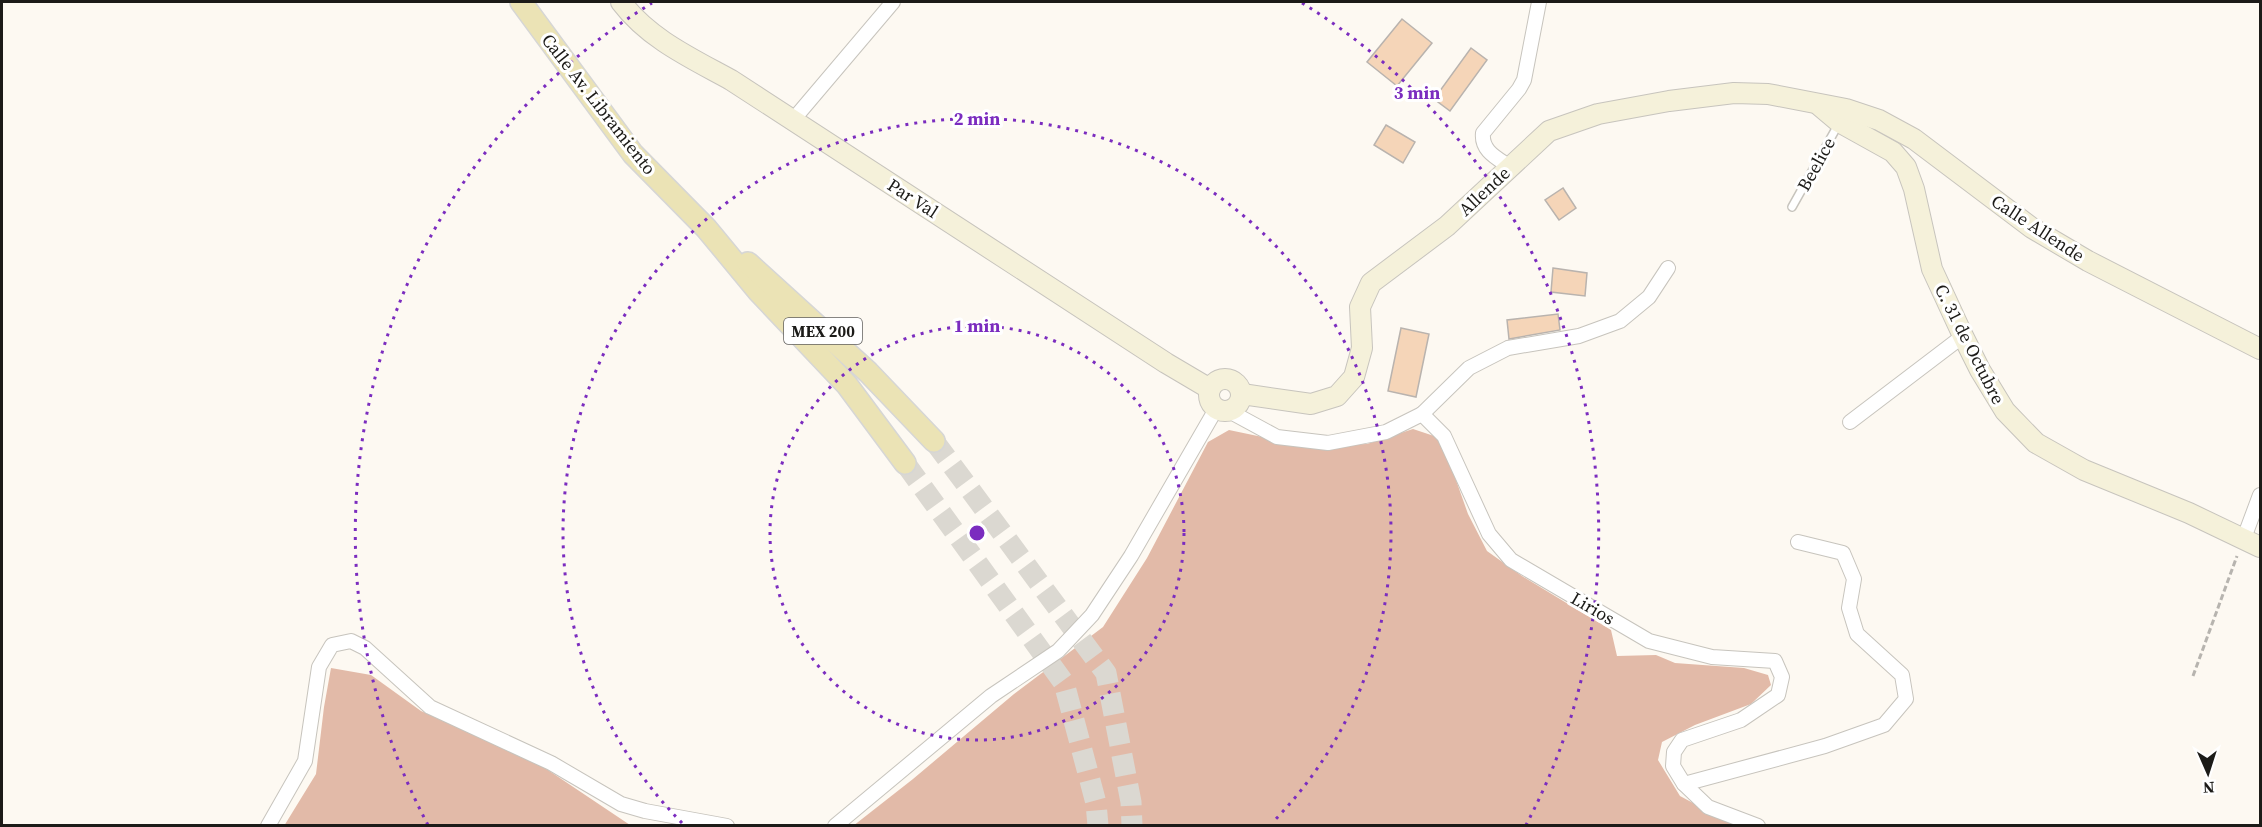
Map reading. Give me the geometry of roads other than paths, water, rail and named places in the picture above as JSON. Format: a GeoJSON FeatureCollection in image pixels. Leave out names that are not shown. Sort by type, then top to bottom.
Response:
{"type":"FeatureCollection","features":[{"type":"Feature","properties":{"kind":"main road","name":"Calle Av. Libramiento"},"geometry":{"type":"LineString","coordinates":[[521,2],[633,154],[706,228],[759,292],[847,385],[905,463]]}},
{"type":"Feature","properties":{"kind":"main road","name":"Calle Av. Libramiento"},"geometry":{"type":"LineString","coordinates":[[706,228],[774,285],[868,372],[934,441]]}},
{"type":"Feature","properties":{"kind":"street","name":"Par Val"},"geometry":{"type":"LineString","coordinates":[[621,2],[635,20],[669,46],[731,80],[1166,363],[1210,388]]}},
{"type":"Feature","properties":{"kind":"street"},"geometry":{"type":"LineString","coordinates":[[793,120],[893,2]]}},
{"type":"Feature","properties":{"kind":"street"},"geometry":{"type":"LineString","coordinates":[[1510,167],[1484,146],[1483,133],[1524,80],[1539,2]]}},
{"type":"Feature","properties":{"kind":"street","name":"Allende"},"geometry":{"type":"LineString","coordinates":[[1242,394],[1311,404],[1337,396],[1354,377],[1362,348],[1360,307],[1371,283],[1447,226],[1549,131],[1598,114],[1669,101],[1734,93],[1767,94],[1820,106]]}},
{"type":"Feature","properties":{"kind":"street","name":"C. 31 de Octubre"},"geometry":{"type":"LineString","coordinates":[[1820,106],[1839,122],[1893,152],[1906,167],[1914,189],[1932,269],[1963,336],[2005,411],[2036,443],[2084,470],[2252,542]]}},
{"type":"Feature","properties":{"kind":"street","name":"Calle Allende"},"geometry":{"type":"LineString","coordinates":[[1820,106],[1846,110],[1879,120],[1914,139],[2032,228],[2088,261],[2260,349]]}},
{"type":"Feature","properties":{"kind":"street"},"geometry":{"type":"LineString","coordinates":[[835,825],[991,696],[1058,651],[1092,615],[1223,410],[1236,407],[1242,394],[1235,382],[1228,379],[1214,383],[1210,388],[1211,403],[1223,410],[1277,437],[1328,443],[1386,432],[1422,414],[1469,368],[1508,348],[1579,336],[1620,321],[1649,297],[1668,268]]}},
{"type":"Feature","properties":{"kind":"street"},"geometry":{"type":"LineString","coordinates":[[1850,422],[1963,336]]}},
{"type":"Feature","properties":{"kind":"street","name":"Lirios"},"geometry":{"type":"LineString","coordinates":[[1422,414],[1444,436],[1490,534],[1511,560],[1648,641],[1712,657],[1775,661],[1782,677],[1779,695],[1741,720],[1682,741],[1674,752],[1673,766],[1684,784],[1708,807],[1758,825]]}},
{"type":"Feature","properties":{"kind":"street"},"geometry":{"type":"LineString","coordinates":[[2252,542],[2260,495]]}},
{"type":"Feature","properties":{"kind":"street"},"geometry":{"type":"LineString","coordinates":[[1684,784],[1825,746],[1884,725],[1906,699],[1902,675],[1857,634],[1849,608],[1854,579],[1843,554],[1798,542]]}},
{"type":"Feature","properties":{"kind":"street"},"geometry":{"type":"LineString","coordinates":[[268,825],[305,761],[319,667],[332,645],[351,641],[365,648],[430,707],[551,763],[621,804],[645,811],[727,825]]}},
{"type":"Feature","properties":{"kind":"lane","name":"Beelice"},"geometry":{"type":"LineString","coordinates":[[1792,207],[1839,122]]}},
{"type":"Feature","properties":{"kind":"tunnel"},"geometry":{"type":"LineString","coordinates":[[934,441],[1106,673],[1131,802],[1132,826]]}},
{"type":"Feature","properties":{"kind":"tunnel"},"geometry":{"type":"LineString","coordinates":[[905,463],[1064,683],[1096,803],[1098,826]]}}]}
